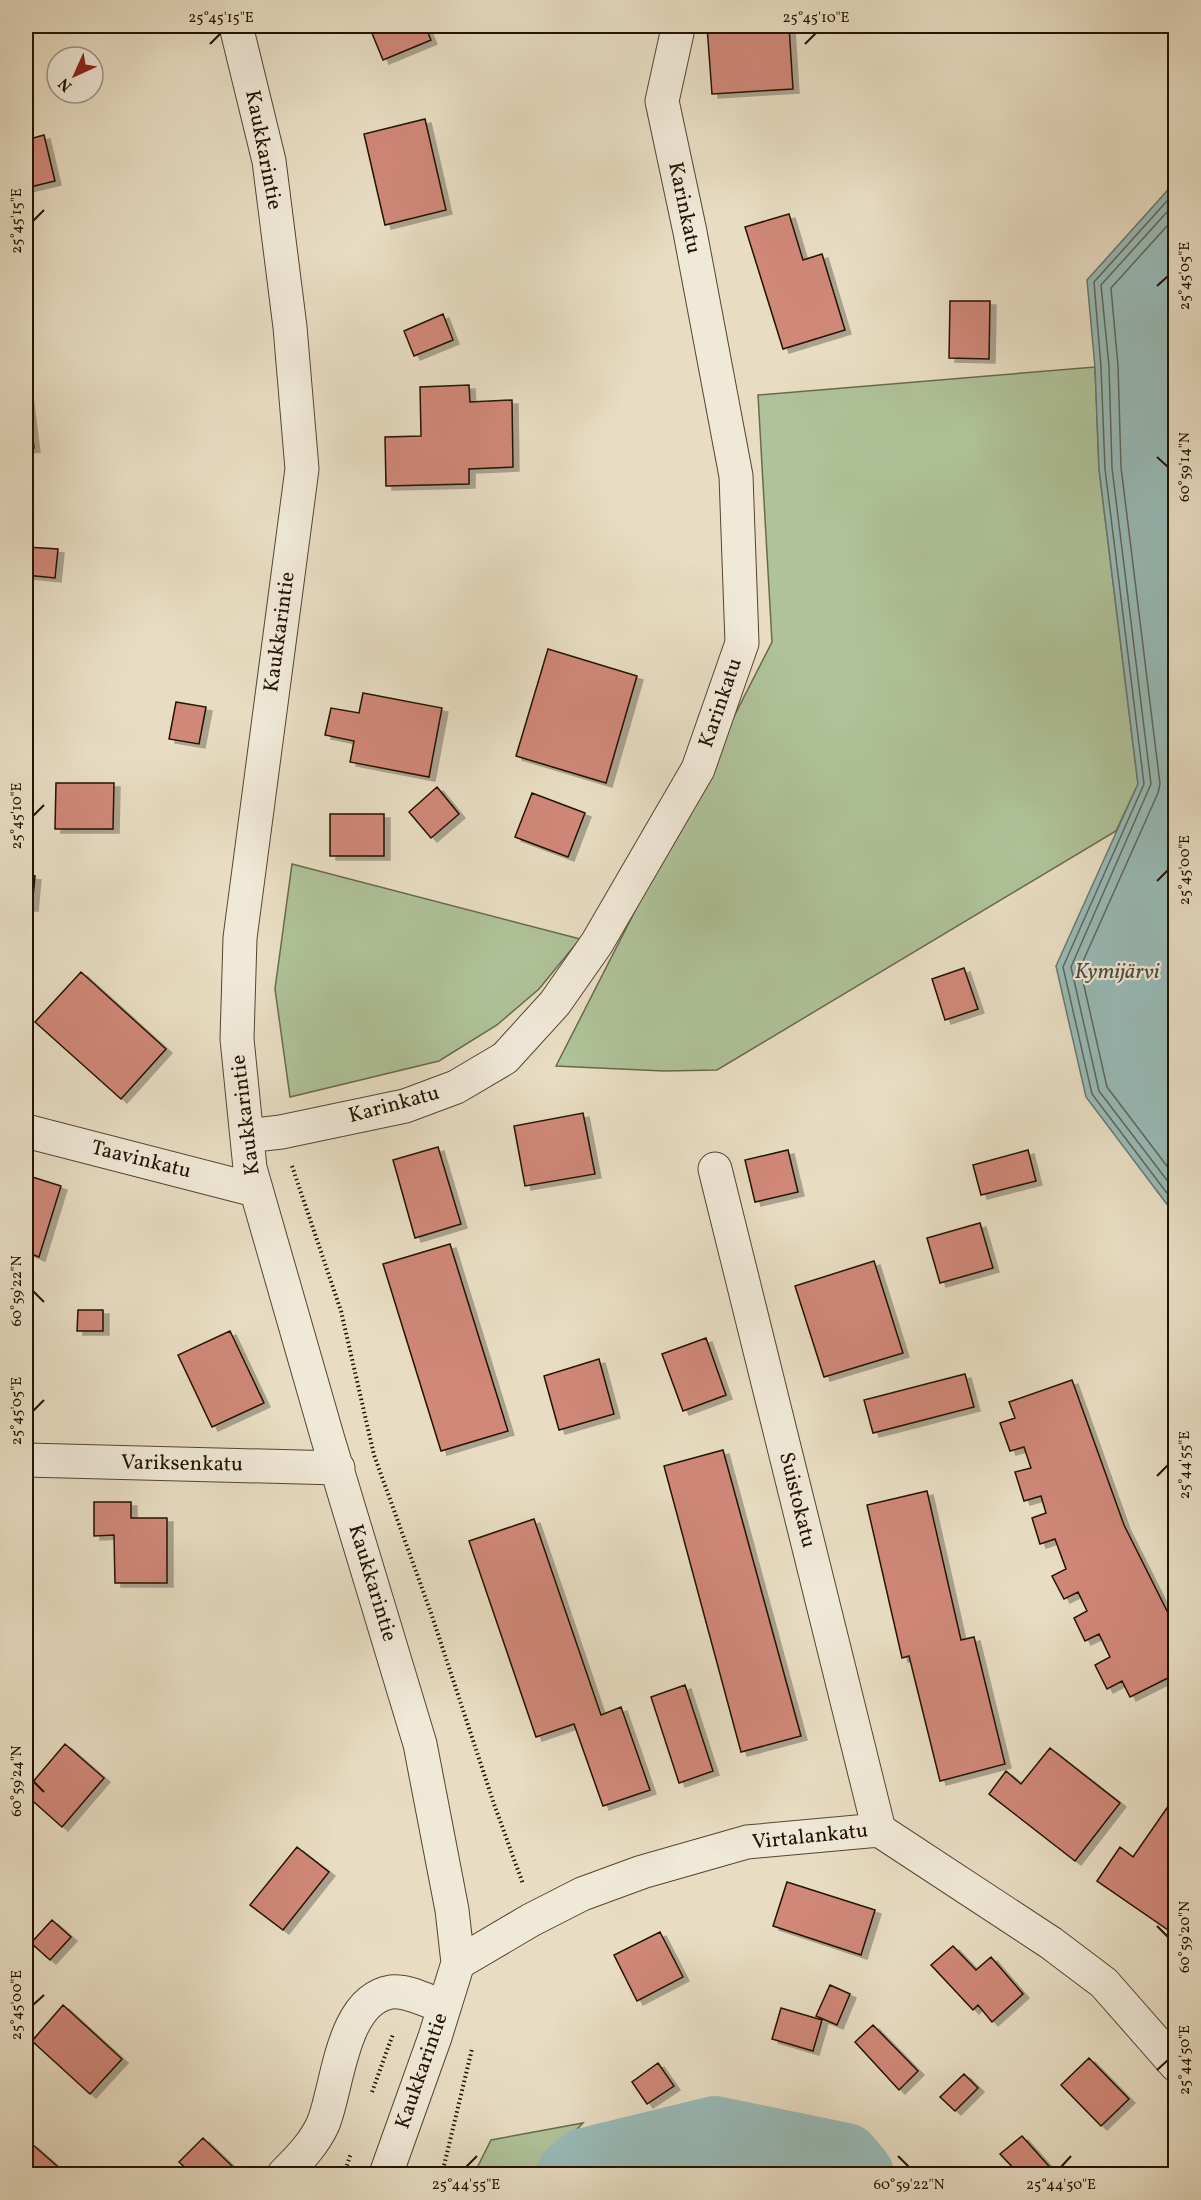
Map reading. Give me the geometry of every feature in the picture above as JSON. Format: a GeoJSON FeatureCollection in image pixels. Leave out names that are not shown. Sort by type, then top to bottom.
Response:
{"type":"FeatureCollection","features":[{"type":"Feature","properties":{"kind":"street","name":"Kaukkarintie"},"geometry":{"type":"LineString","coordinates":[[236,26],[269,161],[291,327],[302,469],[240,938],[237,1039],[250,1168],[420,1744],[452,1910],[458,1963],[386,2175]]}},
{"type":"Feature","properties":{"kind":"street","name":"Karinkatu"},"geometry":{"type":"LineString","coordinates":[[247,1136],[281,1132],[405,1106],[456,1086],[505,1058],[555,1004],[597,943],[702,758],[742,643],[736,476],[690,232],[662,101],[677,26]]}},
{"type":"Feature","properties":{"kind":"street","name":"Taavinkatu"},"geometry":{"type":"LineString","coordinates":[[26,1131],[255,1190]]}},
{"type":"Feature","properties":{"kind":"street","name":"Suistokatu"},"geometry":{"type":"LineString","coordinates":[[715,1169],[879,1830]]}},
{"type":"Feature","properties":{"kind":"street","name":"Variksenkatu"},"geometry":{"type":"LineString","coordinates":[[26,1460],[338,1468]]}},
{"type":"Feature","properties":{"kind":"street","name":"Virtalankatu"},"geometry":{"type":"LineString","coordinates":[[458,1963],[531,1920],[582,1894],[642,1872],[747,1842],[879,1830],[1051,1943],[1104,1983],[1176,2065]]}},
{"type":"Feature","properties":{"kind":"street"},"geometry":{"type":"LineString","coordinates":[[284,2175],[312,2143],[323,2123],[342,2050],[362,2012],[375,1998],[392,1992],[407,1994],[444,2007]]}},
{"type":"Feature","properties":{"kind":"path"},"geometry":{"type":"LineString","coordinates":[[281,1132],[341,1311],[374,1455],[523,1882]]}},
{"type":"Feature","properties":{"kind":"path"},"geometry":{"type":"LineString","coordinates":[[442,2175],[472,2049]]}},
{"type":"Feature","properties":{"kind":"green space"},"geometry":{"type":"Polygon","coordinates":[[[1095,367],[1099,469],[1138,784],[1116,831],[717,1070],[664,1071],[556,1066],[772,642],[758,395],[1095,367]]]}},
{"type":"Feature","properties":{"kind":"green space"},"geometry":{"type":"Polygon","coordinates":[[[292,864],[580,939],[539,989],[497,1025],[439,1061],[290,1097],[275,989],[292,864]]]}},
{"type":"Feature","properties":{"kind":"green space"},"geometry":{"type":"Polygon","coordinates":[[[583,2123],[534,2174],[474,2174],[491,2140],[583,2123]]]}},
{"type":"Feature","properties":{"kind":"green space"},"geometry":{"type":"Polygon","coordinates":[[[710,2158],[782,2174],[636,2174],[710,2158]]]}},
{"type":"Feature","properties":{"kind":"water","name":"Kymijärvi"},"geometry":{"type":"Polygon","coordinates":[[[1175,182],[1175,1215],[1086,1097],[1056,966],[1138,784],[1099,469],[1095,367],[1087,280],[1175,182]]]}},
{"type":"Feature","properties":{"kind":"building"},"geometry":{"type":"Polygon","coordinates":[[[369,26],[425,26],[431,40],[383,60],[369,26]]]}},
{"type":"Feature","properties":{"kind":"building"},"geometry":{"type":"Polygon","coordinates":[[[707,26],[789,26],[793,89],[712,94],[707,26]]]}},
{"type":"Feature","properties":{"kind":"building"},"geometry":{"type":"Polygon","coordinates":[[[425,119],[446,210],[385,225],[364,134],[425,119]]]}},
{"type":"Feature","properties":{"kind":"building"},"geometry":{"type":"Polygon","coordinates":[[[44,135],[55,181],[26,188],[26,140],[44,135]]]}},
{"type":"Feature","properties":{"kind":"building"},"geometry":{"type":"Polygon","coordinates":[[[789,214],[803,260],[822,254],[845,330],[783,349],[745,227],[789,214]]]}},
{"type":"Feature","properties":{"kind":"building"},"geometry":{"type":"Polygon","coordinates":[[[950,301],[990,301],[989,359],[949,358],[950,301]]]}},
{"type":"Feature","properties":{"kind":"building"},"geometry":{"type":"Polygon","coordinates":[[[443,314],[453,340],[414,356],[404,331],[443,314]]]}},
{"type":"Feature","properties":{"kind":"building"},"geometry":{"type":"Polygon","coordinates":[[[469,385],[470,402],[512,400],[513,467],[469,469],[469,484],[386,486],[385,437],[421,436],[420,387],[469,385]]]}},
{"type":"Feature","properties":{"kind":"building"},"geometry":{"type":"Polygon","coordinates":[[[26,386],[34,448],[26,449],[26,386]]]}},
{"type":"Feature","properties":{"kind":"building"},"geometry":{"type":"Polygon","coordinates":[[[26,547],[58,549],[55,578],[26,575],[26,547]]]}},
{"type":"Feature","properties":{"kind":"building"},"geometry":{"type":"Polygon","coordinates":[[[548,649],[637,676],[606,783],[516,756],[548,649]]]}},
{"type":"Feature","properties":{"kind":"building"},"geometry":{"type":"Polygon","coordinates":[[[363,693],[442,708],[429,777],[350,762],[354,741],[325,735],[331,708],[359,713],[363,693]]]}},
{"type":"Feature","properties":{"kind":"building"},"geometry":{"type":"Polygon","coordinates":[[[176,702],[206,707],[199,744],[169,739],[176,702]]]}},
{"type":"Feature","properties":{"kind":"building"},"geometry":{"type":"Polygon","coordinates":[[[56,783],[114,783],[113,829],[55,829],[56,783]]]}},
{"type":"Feature","properties":{"kind":"building"},"geometry":{"type":"Polygon","coordinates":[[[437,787],[459,814],[431,838],[409,812],[437,787]]]}},
{"type":"Feature","properties":{"kind":"building"},"geometry":{"type":"Polygon","coordinates":[[[532,793],[585,813],[568,857],[515,837],[532,793]]]}},
{"type":"Feature","properties":{"kind":"building"},"geometry":{"type":"Polygon","coordinates":[[[330,814],[384,814],[384,856],[330,856],[330,814]]]}},
{"type":"Feature","properties":{"kind":"building"},"geometry":{"type":"Polygon","coordinates":[[[26,875],[35,876],[32,907],[26,907],[26,875]]]}},
{"type":"Feature","properties":{"kind":"building"},"geometry":{"type":"Polygon","coordinates":[[[964,968],[978,1009],[945,1020],[932,979],[964,968]]]}},
{"type":"Feature","properties":{"kind":"building"},"geometry":{"type":"Polygon","coordinates":[[[81,972],[166,1049],[121,1099],[35,1022],[81,972]]]}},
{"type":"Feature","properties":{"kind":"building"},"geometry":{"type":"Polygon","coordinates":[[[583,1113],[595,1174],[525,1186],[514,1126],[583,1113]]]}},
{"type":"Feature","properties":{"kind":"building"},"geometry":{"type":"Polygon","coordinates":[[[438,1147],[461,1224],[415,1238],[393,1160],[438,1147]]]}},
{"type":"Feature","properties":{"kind":"building"},"geometry":{"type":"Polygon","coordinates":[[[788,1150],[798,1192],[755,1202],[745,1160],[788,1150]]]}},
{"type":"Feature","properties":{"kind":"building"},"geometry":{"type":"Polygon","coordinates":[[[1028,1150],[1036,1181],[981,1195],[973,1165],[1028,1150]]]}},
{"type":"Feature","properties":{"kind":"building"},"geometry":{"type":"Polygon","coordinates":[[[26,1175],[61,1186],[39,1257],[26,1252],[26,1175]]]}},
{"type":"Feature","properties":{"kind":"building"},"geometry":{"type":"Polygon","coordinates":[[[980,1223],[993,1268],[940,1283],[927,1238],[980,1223]]]}},
{"type":"Feature","properties":{"kind":"building"},"geometry":{"type":"Polygon","coordinates":[[[450,1244],[508,1431],[441,1451],[383,1264],[450,1244]]]}},
{"type":"Feature","properties":{"kind":"building"},"geometry":{"type":"Polygon","coordinates":[[[874,1261],[903,1353],[824,1377],[795,1286],[874,1261]]]}},
{"type":"Feature","properties":{"kind":"building"},"geometry":{"type":"Polygon","coordinates":[[[78,1310],[103,1310],[103,1331],[77,1331],[78,1310]]]}},
{"type":"Feature","properties":{"kind":"building"},"geometry":{"type":"Polygon","coordinates":[[[230,1331],[264,1403],[212,1427],[178,1355],[230,1331]]]}},
{"type":"Feature","properties":{"kind":"building"},"geometry":{"type":"Polygon","coordinates":[[[706,1338],[726,1395],[683,1411],[662,1354],[706,1338]]]}},
{"type":"Feature","properties":{"kind":"building"},"geometry":{"type":"Polygon","coordinates":[[[599,1359],[614,1414],[559,1430],[544,1376],[599,1359]]]}},
{"type":"Feature","properties":{"kind":"building"},"geometry":{"type":"Polygon","coordinates":[[[965,1374],[974,1407],[873,1433],[864,1400],[965,1374]]]}},
{"type":"Feature","properties":{"kind":"building"},"geometry":{"type":"Polygon","coordinates":[[[1072,1380],[1124,1525],[1176,1629],[1176,1674],[1130,1697],[1122,1681],[1107,1689],[1095,1665],[1110,1657],[1099,1634],[1085,1641],[1074,1618],[1087,1611],[1078,1592],[1064,1599],[1052,1576],[1066,1569],[1055,1539],[1040,1544],[1032,1518],[1046,1513],[1041,1496],[1024,1501],[1015,1472],[1031,1468],[1024,1447],[1010,1451],[1000,1423],[1015,1418],[1009,1402],[1072,1380]]]}},
{"type":"Feature","properties":{"kind":"building"},"geometry":{"type":"Polygon","coordinates":[[[723,1450],[801,1736],[741,1752],[664,1466],[723,1450]]]}},
{"type":"Feature","properties":{"kind":"building"},"geometry":{"type":"Polygon","coordinates":[[[927,1491],[961,1640],[974,1637],[1005,1764],[940,1781],[909,1656],[902,1658],[867,1505],[927,1491]]]}},
{"type":"Feature","properties":{"kind":"building"},"geometry":{"type":"Polygon","coordinates":[[[94,1502],[131,1502],[131,1518],[167,1518],[167,1583],[115,1583],[114,1535],[94,1536],[94,1502]]]}},
{"type":"Feature","properties":{"kind":"building"},"geometry":{"type":"Polygon","coordinates":[[[534,1519],[601,1715],[621,1707],[650,1790],[603,1806],[574,1724],[536,1737],[469,1541],[534,1519]]]}},
{"type":"Feature","properties":{"kind":"building"},"geometry":{"type":"Polygon","coordinates":[[[685,1685],[713,1771],[679,1783],[651,1697],[685,1685]]]}},
{"type":"Feature","properties":{"kind":"building"},"geometry":{"type":"Polygon","coordinates":[[[65,1744],[104,1778],[62,1827],[26,1795],[26,1790],[65,1744]]]}},
{"type":"Feature","properties":{"kind":"building"},"geometry":{"type":"Polygon","coordinates":[[[1050,1748],[1120,1803],[1075,1861],[989,1794],[1006,1771],[1021,1784],[1050,1748]]]}},
{"type":"Feature","properties":{"kind":"building"},"geometry":{"type":"Polygon","coordinates":[[[1176,1795],[1176,1925],[1171,1932],[1097,1881],[1120,1847],[1133,1857],[1176,1795]]]}},
{"type":"Feature","properties":{"kind":"building"},"geometry":{"type":"Polygon","coordinates":[[[297,1847],[329,1872],[283,1930],[250,1905],[297,1847]]]}},
{"type":"Feature","properties":{"kind":"building"},"geometry":{"type":"Polygon","coordinates":[[[787,1882],[875,1910],[861,1955],[773,1926],[787,1882]]]}},
{"type":"Feature","properties":{"kind":"building"},"geometry":{"type":"Polygon","coordinates":[[[52,1920],[71,1937],[50,1960],[31,1943],[52,1920]]]}},
{"type":"Feature","properties":{"kind":"building"},"geometry":{"type":"Polygon","coordinates":[[[660,1932],[683,1977],[637,2001],[614,1955],[660,1932]]]}},
{"type":"Feature","properties":{"kind":"building"},"geometry":{"type":"Polygon","coordinates":[[[953,1946],[976,1970],[991,1957],[1023,1994],[992,2022],[978,2005],[973,2010],[931,1965],[953,1946]]]}},
{"type":"Feature","properties":{"kind":"building"},"geometry":{"type":"Polygon","coordinates":[[[830,1985],[850,1994],[837,2025],[816,2016],[830,1985]]]}},
{"type":"Feature","properties":{"kind":"building"},"geometry":{"type":"Polygon","coordinates":[[[63,2005],[122,2059],[90,2094],[32,2041],[63,2005]]]}},
{"type":"Feature","properties":{"kind":"building"},"geometry":{"type":"Polygon","coordinates":[[[781,2008],[822,2020],[813,2051],[772,2039],[781,2008]]]}},
{"type":"Feature","properties":{"kind":"building"},"geometry":{"type":"Polygon","coordinates":[[[873,2025],[918,2071],[899,2090],[855,2042],[873,2025]]]}},
{"type":"Feature","properties":{"kind":"building"},"geometry":{"type":"Polygon","coordinates":[[[1089,2058],[1129,2099],[1101,2126],[1061,2085],[1089,2058]]]}},
{"type":"Feature","properties":{"kind":"building"},"geometry":{"type":"Polygon","coordinates":[[[658,2063],[674,2086],[647,2104],[632,2082],[658,2063]]]}},
{"type":"Feature","properties":{"kind":"building"},"geometry":{"type":"Polygon","coordinates":[[[964,2074],[978,2088],[955,2111],[940,2097],[964,2074]]]}},
{"type":"Feature","properties":{"kind":"building"},"geometry":{"type":"Polygon","coordinates":[[[1022,2136],[1056,2174],[1019,2174],[1000,2154],[1022,2136]]]}},
{"type":"Feature","properties":{"kind":"building"},"geometry":{"type":"Polygon","coordinates":[[[203,2138],[232,2166],[224,2174],[192,2174],[179,2162],[203,2138]]]}},
{"type":"Feature","properties":{"kind":"building"},"geometry":{"type":"Polygon","coordinates":[[[32,2144],[66,2174],[26,2174],[26,2152],[32,2144]]]}},
{"type":"Feature","properties":{"kind":"waterway"},"geometry":{"type":"LineString","coordinates":[[570,2174],[584,2162],[715,2130],[846,2157],[860,2174]]}}]}
